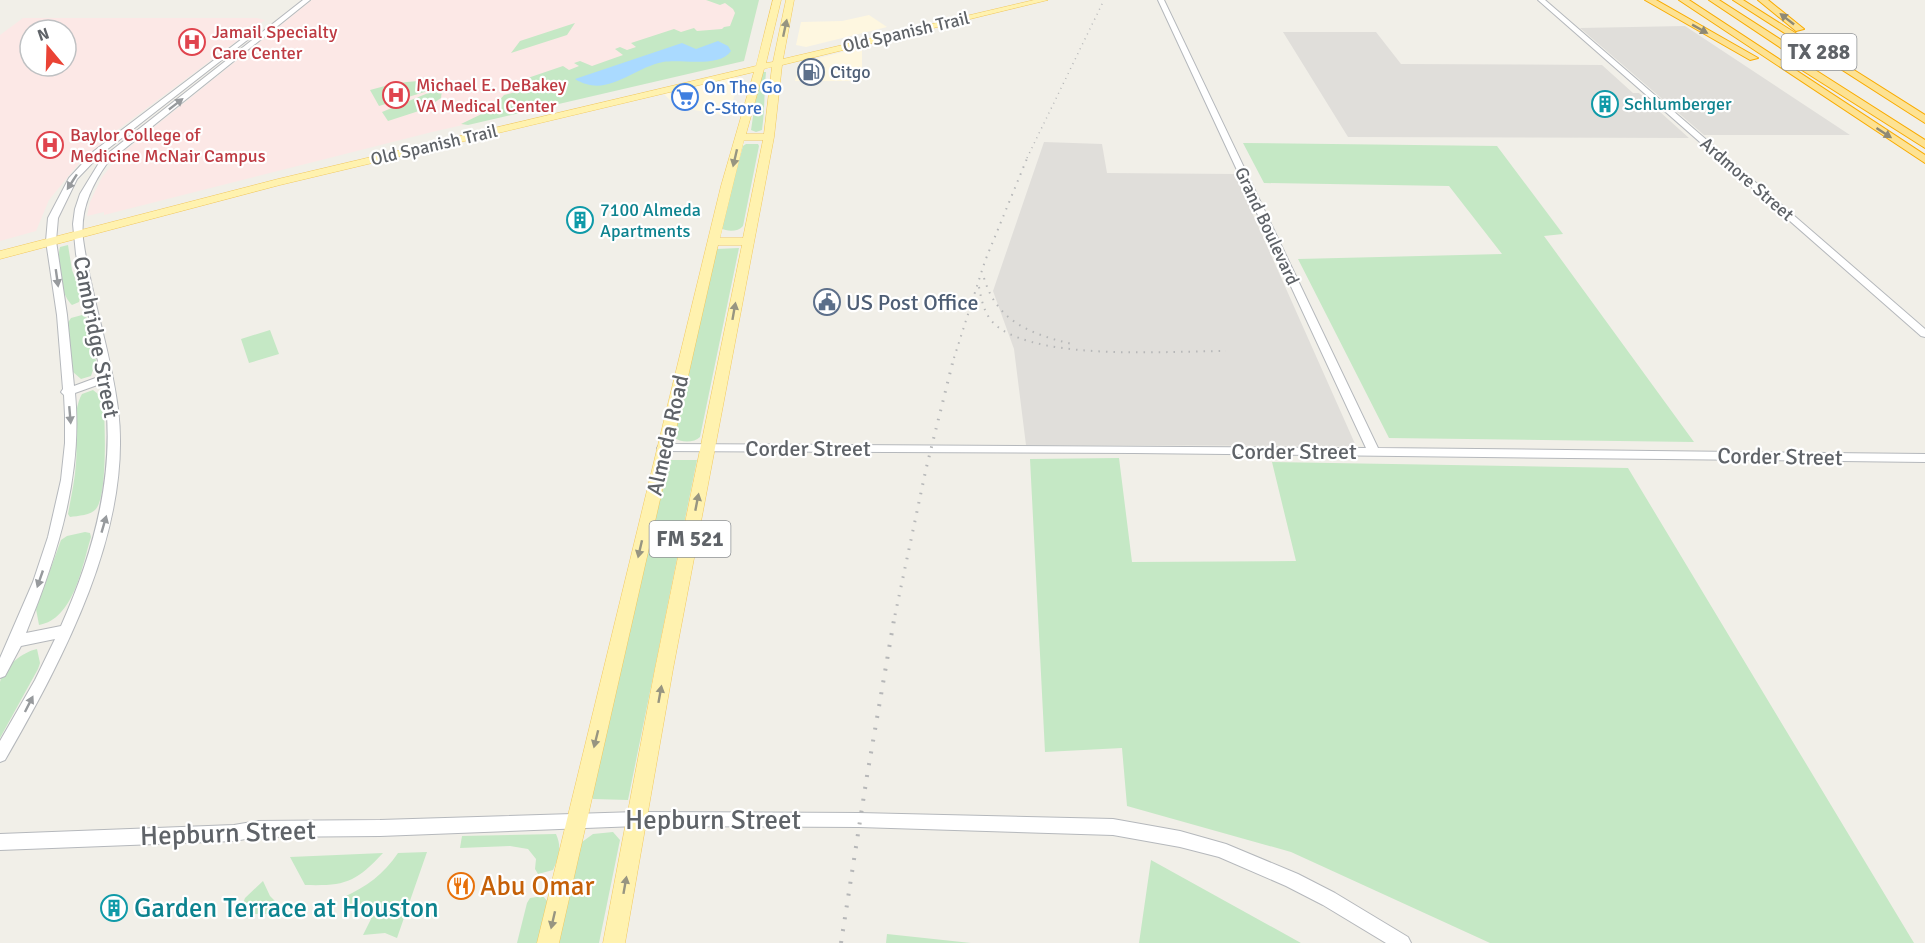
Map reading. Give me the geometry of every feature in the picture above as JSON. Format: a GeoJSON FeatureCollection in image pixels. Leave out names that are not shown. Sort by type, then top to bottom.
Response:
{"type":"FeatureCollection","features":[{"type":"Feature","properties":{"kind":"highway"},"geometry":{"type":"LineString","coordinates":[[1649,0],[1844,107]]}},
{"type":"Feature","properties":{"kind":"highway","name":"TX 288"},"geometry":{"type":"LineString","coordinates":[[1683,0],[1925,160]]}},
{"type":"Feature","properties":{"kind":"highway"},"geometry":{"type":"LineString","coordinates":[[1697,0],[1764,41]]}},
{"type":"Feature","properties":{"kind":"highway"},"geometry":{"type":"LineString","coordinates":[[1702,0],[1925,145]]}},
{"type":"Feature","properties":{"kind":"highway"},"geometry":{"type":"LineString","coordinates":[[1713,0],[1925,136]]}},
{"type":"Feature","properties":{"kind":"highway"},"geometry":{"type":"LineString","coordinates":[[1718,0],[1776,41]]}},
{"type":"Feature","properties":{"kind":"highway","name":"TX 288"},"geometry":{"type":"LineString","coordinates":[[1737,0],[1925,120]]}},
{"type":"Feature","properties":{"kind":"highway"},"geometry":{"type":"LineString","coordinates":[[1762,0],[1901,105]]}},
{"type":"Feature","properties":{"kind":"main road","name":"Almeda Road"},"geometry":{"type":"LineString","coordinates":[[548,943],[663,448],[714,238],[777,0]]}},
{"type":"Feature","properties":{"kind":"main road","name":"Almeda Road"},"geometry":{"type":"LineString","coordinates":[[614,943],[707,447],[769,137],[778,59],[790,0]]}},
{"type":"Feature","properties":{"kind":"main road","name":"Old Spanish Trail"},"geometry":{"type":"LineString","coordinates":[[0,255],[77,230],[231,191],[1016,3],[1044,0]]}},
{"type":"Feature","properties":{"kind":"main road"},"geometry":{"type":"LineString","coordinates":[[740,137],[769,137]]}},
{"type":"Feature","properties":{"kind":"main road","name":"Old Spanish Trail"},"geometry":{"type":"LineString","coordinates":[[0,247],[52,237]]}},
{"type":"Feature","properties":{"kind":"main road"},"geometry":{"type":"LineString","coordinates":[[714,238],[748,237]]}},
{"type":"Feature","properties":{"kind":"street","name":"Cambridge Street"},"geometry":{"type":"LineString","coordinates":[[0,672],[16,641],[40,582],[67,480],[71,443],[62,315],[52,237],[53,218],[74,178],[87,161],[116,136],[295,0]]}},
{"type":"Feature","properties":{"kind":"street","name":"Cambridge Street"},"geometry":{"type":"LineString","coordinates":[[0,755],[27,709],[65,632],[107,516],[115,430],[77,230],[82,201],[94,175],[105,160],[307,0]]}},
{"type":"Feature","properties":{"kind":"street","name":"Grand Boulevard"},"geometry":{"type":"LineString","coordinates":[[1161,0],[1374,452]]}},
{"type":"Feature","properties":{"kind":"street","name":"Ardmore Street"},"geometry":{"type":"LineString","coordinates":[[1541,0],[1925,334]]}},
{"type":"Feature","properties":{"kind":"street"},"geometry":{"type":"LineString","coordinates":[[87,161],[105,160]]}},
{"type":"Feature","properties":{"kind":"street"},"geometry":{"type":"LineString","coordinates":[[67,392],[105,378]]}},
{"type":"Feature","properties":{"kind":"street","name":"Corder Street"},"geometry":{"type":"LineString","coordinates":[[663,448],[1925,458]]}},
{"type":"Feature","properties":{"kind":"street"},"geometry":{"type":"LineString","coordinates":[[16,641],[65,632]]}},
{"type":"Feature","properties":{"kind":"street","name":"Hepburn Street"},"geometry":{"type":"LineString","coordinates":[[0,842],[234,833],[257,829],[637,819],[859,820],[1074,825],[1150,833],[1220,850],[1292,880],[1329,899],[1402,943]]}},
{"type":"Feature","properties":{"kind":"shaded area","name":"Michael E. DeBakey VA Medical Center"},"geometry":{"type":"Polygon","coordinates":[[[312,0],[759,0],[744,61],[432,132],[104,215],[104,212],[87,216],[90,202],[102,177],[122,153],[312,0]]]}},
{"type":"Feature","properties":{"kind":"shaded area"},"geometry":{"type":"Polygon","coordinates":[[[869,15],[887,27],[806,47],[796,45],[801,22],[842,21],[869,15]]]}},
{"type":"Feature","properties":{"kind":"shaded area","name":"Baylor College of Medicine McNair Campus"},"geometry":{"type":"Polygon","coordinates":[[[78,18],[257,18],[265,20],[120,128],[80,162],[49,200],[36,231],[0,241],[0,35],[18,22],[18,78],[78,78],[78,18]]]}},
{"type":"Feature","properties":{"kind":"shaded area"},"geometry":{"type":"Polygon","coordinates":[[[1685,26],[1850,135],[1704,135],[1580,28],[1685,26]]]}},
{"type":"Feature","properties":{"kind":"shaded area"},"geometry":{"type":"Polygon","coordinates":[[[1283,32],[1376,32],[1401,64],[1602,65],[1633,93],[1639,93],[1689,138],[1348,137],[1283,32]]]}},
{"type":"Feature","properties":{"kind":"shaded area"},"geometry":{"type":"Polygon","coordinates":[[[862,47],[862,81],[795,81],[799,63],[862,47]]]}},
{"type":"Feature","properties":{"kind":"shaded area"},"geometry":{"type":"Polygon","coordinates":[[[734,77],[739,78],[729,116],[677,107],[664,94],[734,77]]]}},
{"type":"Feature","properties":{"kind":"shaded area"},"geometry":{"type":"Polygon","coordinates":[[[1044,142],[1102,144],[1107,173],[1235,174],[1356,446],[1026,445],[1014,349],[993,291],[1044,142]]]}},
{"type":"Feature","properties":{"kind":"green space"},"geometry":{"type":"Polygon","coordinates":[[[706,0],[759,0],[744,61],[468,125],[461,124],[492,109],[504,95],[523,90],[513,83],[563,66],[569,70],[579,66],[574,63],[580,61],[592,66],[623,55],[615,49],[620,47],[627,50],[636,47],[631,43],[674,29],[681,32],[694,28],[697,31],[730,26],[735,13],[733,9],[725,3],[720,5],[706,0]]]}},
{"type":"Feature","properties":{"kind":"green space"},"geometry":{"type":"Polygon","coordinates":[[[575,23],[567,35],[511,53],[520,41],[575,23]]]}},
{"type":"Feature","properties":{"kind":"green space"},"geometry":{"type":"Polygon","coordinates":[[[763,72],[766,72],[763,123],[762,130],[756,132],[751,130],[763,72]]]}},
{"type":"Feature","properties":{"kind":"green space"},"geometry":{"type":"Polygon","coordinates":[[[418,81],[432,83],[442,90],[441,98],[425,109],[388,121],[382,112],[433,91],[379,106],[370,90],[396,83],[418,81]]]}},
{"type":"Feature","properties":{"kind":"green space"},"geometry":{"type":"Polygon","coordinates":[[[1243,143],[1497,146],[1563,234],[1544,236],[1694,442],[1389,438],[1298,259],[1502,254],[1449,186],[1264,183],[1243,143]]]}},
{"type":"Feature","properties":{"kind":"green space"},"geometry":{"type":"Polygon","coordinates":[[[758,144],[759,146],[743,226],[732,231],[726,230],[721,228],[743,146],[758,144]]]}},
{"type":"Feature","properties":{"kind":"green space"},"geometry":{"type":"Polygon","coordinates":[[[68,245],[72,270],[81,293],[79,302],[72,305],[64,293],[59,269],[60,247],[68,245]]]}},
{"type":"Feature","properties":{"kind":"green space"},"geometry":{"type":"Polygon","coordinates":[[[739,248],[700,437],[691,441],[683,441],[674,437],[716,249],[739,248]]]}},
{"type":"Feature","properties":{"kind":"green space"},"geometry":{"type":"Polygon","coordinates":[[[82,315],[87,318],[96,361],[91,376],[81,379],[73,372],[67,324],[71,318],[82,315]]]}},
{"type":"Feature","properties":{"kind":"green space"},"geometry":{"type":"Polygon","coordinates":[[[270,330],[279,354],[249,363],[241,339],[270,330]]]}},
{"type":"Feature","properties":{"kind":"green space"},"geometry":{"type":"Polygon","coordinates":[[[93,390],[103,398],[105,455],[100,501],[91,513],[70,517],[68,514],[76,463],[77,410],[82,394],[93,390]]]}},
{"type":"Feature","properties":{"kind":"green space"},"geometry":{"type":"Polygon","coordinates":[[[1119,458],[1132,562],[1296,561],[1272,462],[1628,468],[1914,943],[1490,943],[1291,852],[1127,806],[1122,748],[1045,752],[1030,459],[1119,458]]]}},
{"type":"Feature","properties":{"kind":"green space"},"geometry":{"type":"Polygon","coordinates":[[[668,460],[697,460],[628,800],[593,799],[592,796],[668,460]]]}},
{"type":"Feature","properties":{"kind":"green space"},"geometry":{"type":"Polygon","coordinates":[[[90,533],[91,537],[75,590],[61,613],[51,621],[39,625],[36,609],[61,540],[67,536],[90,533]]]}},
{"type":"Feature","properties":{"kind":"green space"},"geometry":{"type":"Polygon","coordinates":[[[37,649],[40,663],[38,669],[0,738],[0,682],[2,676],[15,661],[37,649]]]}},
{"type":"Feature","properties":{"kind":"green space"},"geometry":{"type":"Polygon","coordinates":[[[613,832],[620,840],[599,943],[557,943],[582,842],[593,834],[613,832]]]}},
{"type":"Feature","properties":{"kind":"green space"},"geometry":{"type":"Polygon","coordinates":[[[556,834],[559,852],[553,870],[538,874],[535,869],[536,859],[528,849],[510,846],[460,848],[462,836],[556,834]]]}},
{"type":"Feature","properties":{"kind":"green space"},"geometry":{"type":"Polygon","coordinates":[[[427,852],[397,938],[385,933],[363,935],[371,919],[369,911],[354,907],[344,897],[374,879],[398,853],[427,852]]]}},
{"type":"Feature","properties":{"kind":"green space"},"geometry":{"type":"Polygon","coordinates":[[[383,853],[357,877],[330,885],[305,885],[290,857],[383,853]]]}},
{"type":"Feature","properties":{"kind":"green space"},"geometry":{"type":"Polygon","coordinates":[[[1151,860],[1301,943],[1139,943],[1151,860]]]}},
{"type":"Feature","properties":{"kind":"green space"},"geometry":{"type":"Polygon","coordinates":[[[263,881],[270,896],[282,908],[279,914],[239,914],[245,898],[263,881]]]}},
{"type":"Feature","properties":{"kind":"green space"},"geometry":{"type":"Polygon","coordinates":[[[543,896],[548,902],[537,943],[517,943],[527,903],[530,898],[543,896]]]}},
{"type":"Feature","properties":{"kind":"green space"},"geometry":{"type":"Polygon","coordinates":[[[887,934],[971,943],[886,943],[887,934]]]}},
{"type":"Feature","properties":{"kind":"water"},"geometry":{"type":"Polygon","coordinates":[[[718,41],[728,46],[731,51],[718,59],[700,62],[663,62],[609,84],[598,86],[575,79],[682,43],[696,49],[718,41]]]}},
{"type":"Feature","properties":{"kind":"railway"},"geometry":{"type":"LineString","coordinates":[[1027,158],[1104,0]]}},
{"type":"Feature","properties":{"kind":"railway"},"geometry":{"type":"LineString","coordinates":[[954,358],[985,261],[1028,156]]}},
{"type":"Feature","properties":{"kind":"railway"},"geometry":{"type":"LineString","coordinates":[[984,278],[997,305],[1007,316],[1043,336],[1072,344]]}},
{"type":"Feature","properties":{"kind":"railway"},"geometry":{"type":"LineString","coordinates":[[979,287],[987,314],[998,327],[1019,338],[1045,345],[1108,352],[1226,351]]}},
{"type":"Feature","properties":{"kind":"railway"},"geometry":{"type":"LineString","coordinates":[[895,615],[926,469],[954,357]]}},
{"type":"Feature","properties":{"kind":"railway"},"geometry":{"type":"LineString","coordinates":[[841,943],[895,614]]}},
{"type":"Feature","properties":{"kind":"place","name":"Jamail Specialty Care Center"},"geometry":{"type":"Point","coordinates":[192,42]}},
{"type":"Feature","properties":{"kind":"place","name":"Citgo"},"geometry":{"type":"Point","coordinates":[811,72]}},
{"type":"Feature","properties":{"kind":"place","name":"Michael E. DeBakey VA Medical Center"},"geometry":{"type":"Point","coordinates":[396,95]}},
{"type":"Feature","properties":{"kind":"place","name":"On The Go C-Store"},"geometry":{"type":"Point","coordinates":[685,97]}},
{"type":"Feature","properties":{"kind":"place","name":"Schlumberger"},"geometry":{"type":"Point","coordinates":[1605,104]}},
{"type":"Feature","properties":{"kind":"place","name":"Baylor College of Medicine McNair Campus"},"geometry":{"type":"Point","coordinates":[50,145]}},
{"type":"Feature","properties":{"kind":"place","name":"7100 Almeda Apartments"},"geometry":{"type":"Point","coordinates":[580,220]}},
{"type":"Feature","properties":{"kind":"place","name":"US Post Office"},"geometry":{"type":"Point","coordinates":[827,302]}},
{"type":"Feature","properties":{"kind":"place","name":"Abu Omar"},"geometry":{"type":"Point","coordinates":[461,886]}},
{"type":"Feature","properties":{"kind":"place","name":"Garden Terrace at Houston"},"geometry":{"type":"Point","coordinates":[114,908]}}]}
